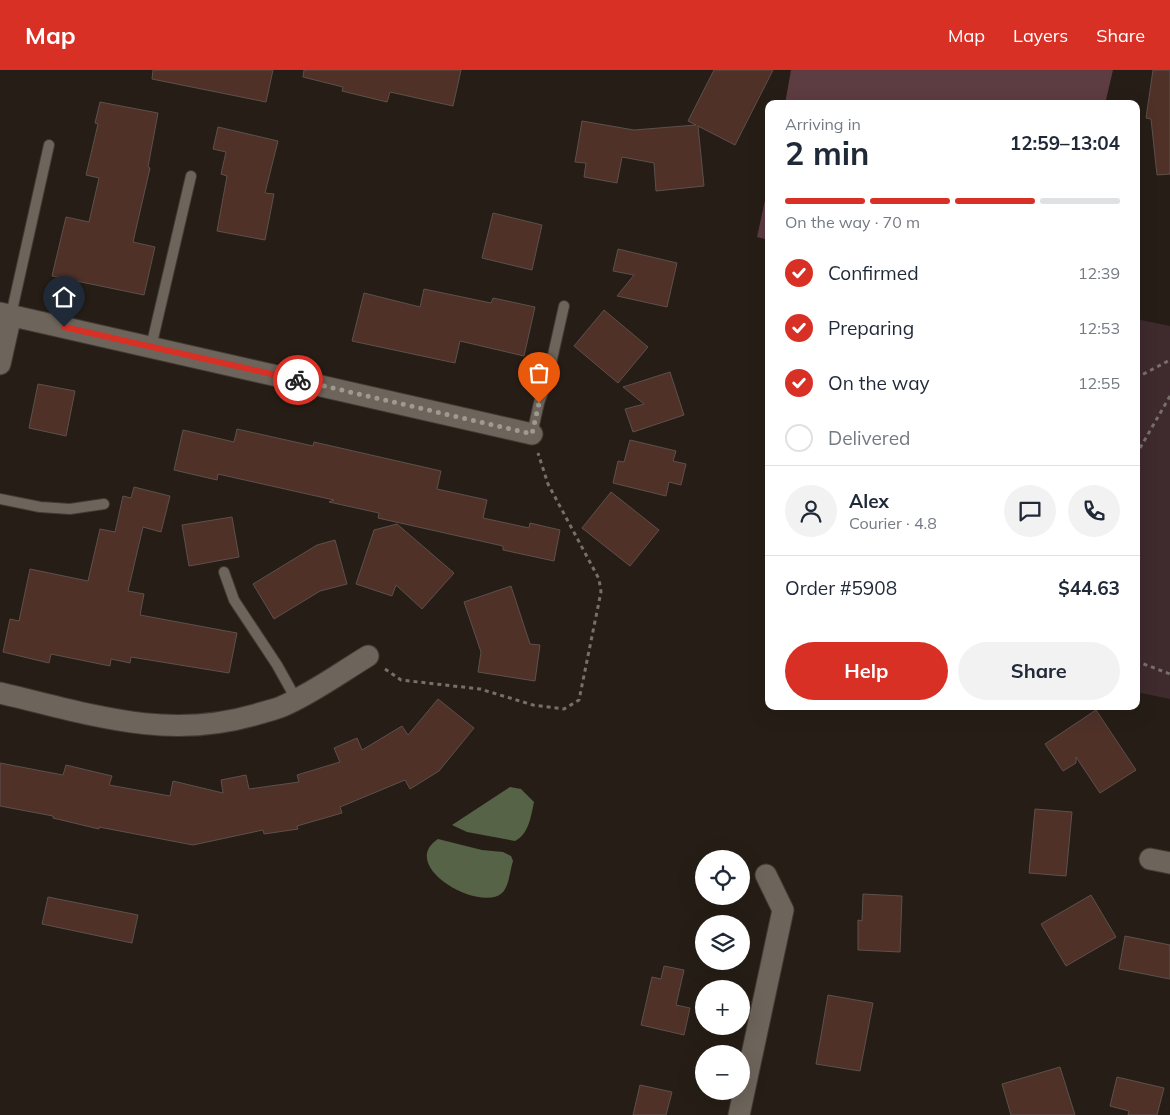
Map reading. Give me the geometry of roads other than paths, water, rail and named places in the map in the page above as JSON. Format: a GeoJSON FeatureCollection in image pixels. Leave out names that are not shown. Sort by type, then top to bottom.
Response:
{"type":"FeatureCollection","features":[{"type":"Feature","properties":{"kind":"street"},"geometry":{"type":"LineString","coordinates":[[0,364],[5,314],[532,434]]}},
{"type":"Feature","properties":{"kind":"street"},"geometry":{"type":"LineString","coordinates":[[0,693],[129,723],[167,727],[204,726],[241,719],[282,707],[368,656]]}},
{"type":"Feature","properties":{"kind":"street"},"geometry":{"type":"LineString","coordinates":[[739,1115],[783,910],[766,875]]}},
{"type":"Feature","properties":{"kind":"lane"},"geometry":{"type":"LineString","coordinates":[[5,314],[48,145]]}},
{"type":"Feature","properties":{"kind":"lane"},"geometry":{"type":"LineString","coordinates":[[151,347],[191,176]]}},
{"type":"Feature","properties":{"kind":"lane"},"geometry":{"type":"LineString","coordinates":[[532,434],[539,403],[548,377],[564,306]]}},
{"type":"Feature","properties":{"kind":"lane"},"geometry":{"type":"LineString","coordinates":[[0,499],[40,507],[70,509],[104,504]]}},
{"type":"Feature","properties":{"kind":"lane"},"geometry":{"type":"LineString","coordinates":[[224,572],[234,600],[258,635],[296,699]]}}]}
